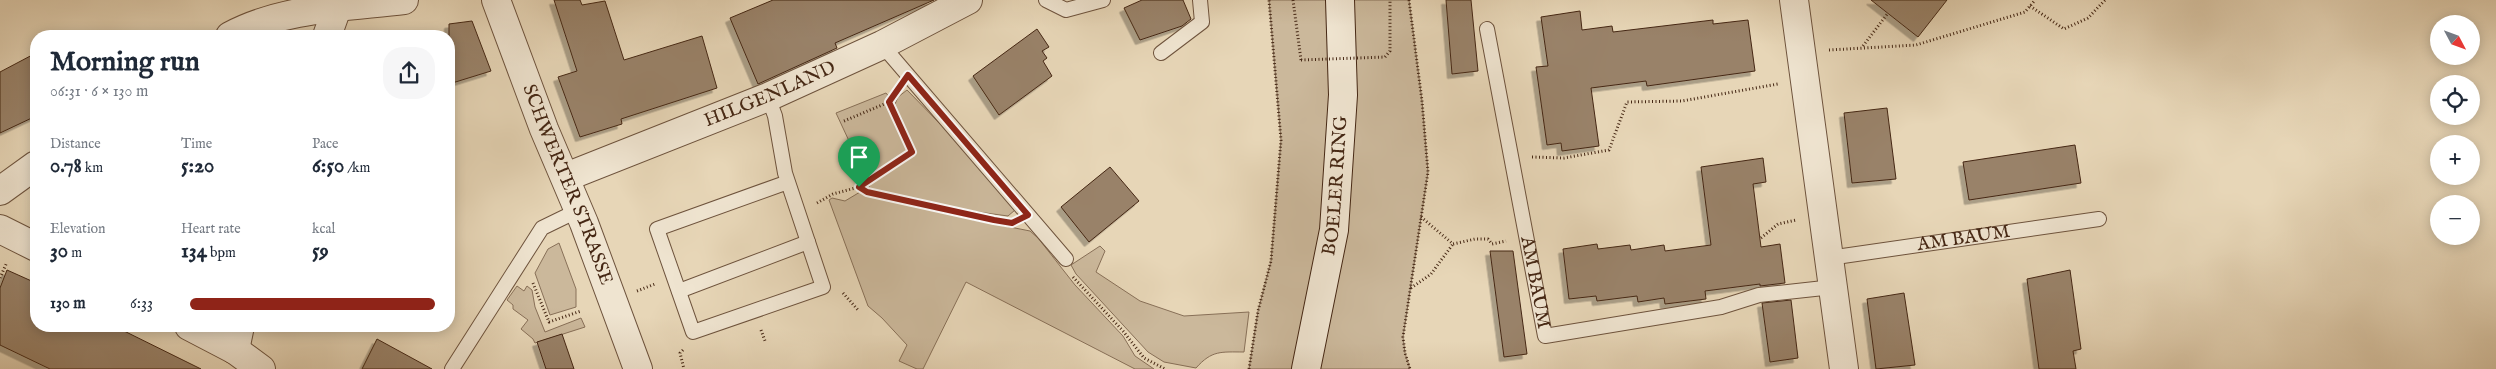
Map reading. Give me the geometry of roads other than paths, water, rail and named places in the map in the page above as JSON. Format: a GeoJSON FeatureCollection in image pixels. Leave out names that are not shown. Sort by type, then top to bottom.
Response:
{"type":"FeatureCollection","features":[{"type":"Feature","properties":{"kind":"street"},"geometry":{"type":"LineString","coordinates":[[241,30],[249,26],[292,14],[404,0]]}},
{"type":"Feature","properties":{"kind":"street","name":"SCHWERTER STRASSE"},"geometry":{"type":"LineString","coordinates":[[496,0],[544,129],[579,210],[638,369]]}},
{"type":"Feature","properties":{"kind":"street","name":"HILGENLAND"},"geometry":{"type":"LineString","coordinates":[[566,177],[768,97],[882,45],[968,0]]}},
{"type":"Feature","properties":{"kind":"street","name":"BOELER RING"},"geometry":{"type":"LineString","coordinates":[[1306,369],[1334,230],[1343,95],[1340,0]]}},
{"type":"Feature","properties":{"kind":"street"},"geometry":{"type":"LineString","coordinates":[[1794,0],[1844,369]]}},
{"type":"Feature","properties":{"kind":"street"},"geometry":{"type":"LineString","coordinates":[[329,30],[336,8]]}},
{"type":"Feature","properties":{"kind":"street"},"geometry":{"type":"LineString","coordinates":[[0,191],[30,169]]}},
{"type":"Feature","properties":{"kind":"street"},"geometry":{"type":"LineString","coordinates":[[0,229],[30,244]]}},
{"type":"Feature","properties":{"kind":"street"},"geometry":{"type":"LineString","coordinates":[[214,332],[238,338],[261,369]]}},
{"type":"Feature","properties":{"kind":"lane"},"geometry":{"type":"LineString","coordinates":[[1046,0],[1066,10],[1103,0]]}},
{"type":"Feature","properties":{"kind":"lane"},"geometry":{"type":"LineString","coordinates":[[1161,53],[1202,22],[1200,0]]}},
{"type":"Feature","properties":{"kind":"lane","name":"AM BAUM"},"geometry":{"type":"LineString","coordinates":[[1487,29],[1545,336],[1721,307],[1759,295],[1833,287]]}},
{"type":"Feature","properties":{"kind":"lane"},"geometry":{"type":"LineString","coordinates":[[882,45],[1066,259]]}},
{"type":"Feature","properties":{"kind":"lane"},"geometry":{"type":"LineString","coordinates":[[768,97],[775,116],[788,182],[823,287],[694,332],[657,228],[788,182]]}},
{"type":"Feature","properties":{"kind":"lane"},"geometry":{"type":"LineString","coordinates":[[452,369],[542,228],[579,210]]}},
{"type":"Feature","properties":{"kind":"lane","name":"AM BAUM"},"geometry":{"type":"LineString","coordinates":[[1829,258],[2099,219]]}},
{"type":"Feature","properties":{"kind":"lane"},"geometry":{"type":"LineString","coordinates":[[679,291],[808,242]]}}]}
